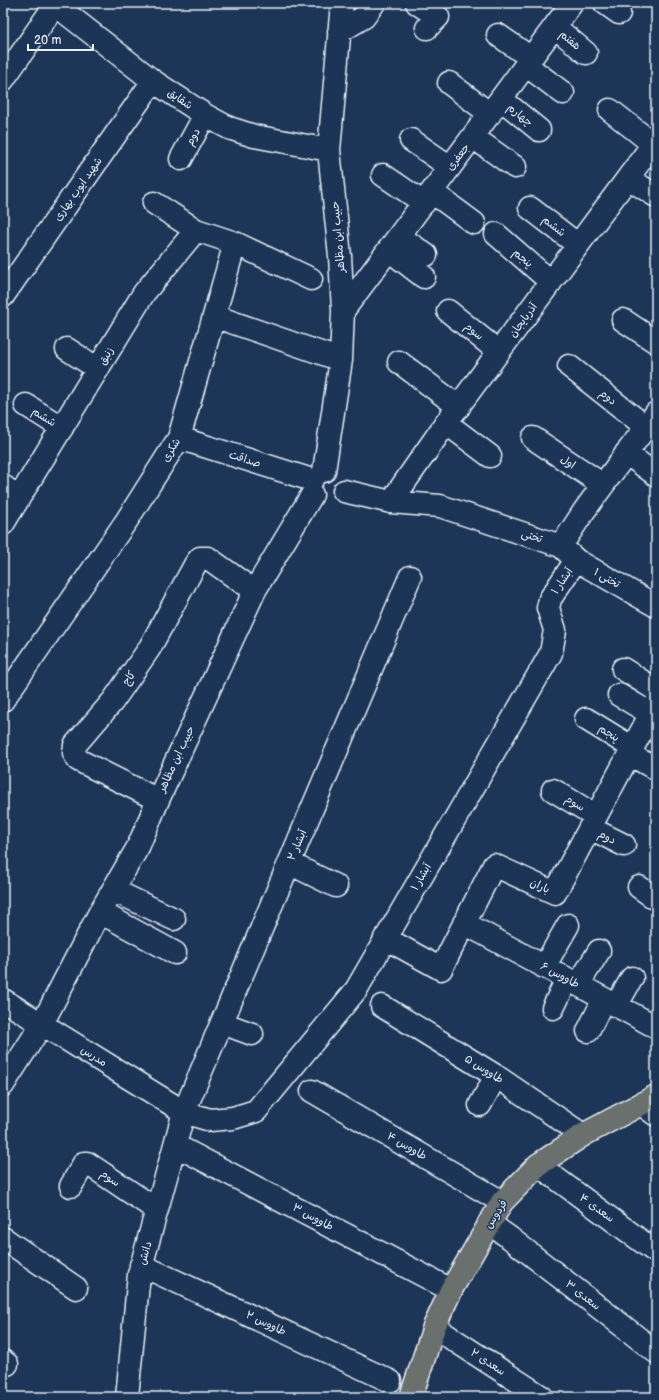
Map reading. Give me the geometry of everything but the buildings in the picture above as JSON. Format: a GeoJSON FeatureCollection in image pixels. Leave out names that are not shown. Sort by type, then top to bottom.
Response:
{"type":"FeatureCollection","features":[{"type":"Feature","properties":{"kind":"main road","name":"فردوس"},"geometry":{"type":"LineString","coordinates":[[412,1397],[434,1327],[451,1290],[502,1202],[538,1165],[583,1135],[651,1105]]}},
{"type":"Feature","properties":{"kind":"street","name":"حبیب ابن مظاهر"},"geometry":{"type":"LineString","coordinates":[[3,1086],[42,1024],[100,912],[138,847],[158,800],[255,590],[316,482],[341,360],[343,310],[340,256],[329,150],[342,3]]}},
{"type":"Feature","properties":{"kind":"street"},"geometry":{"type":"LineString","coordinates":[[339,32],[364,18],[374,3]]}},
{"type":"Feature","properties":{"kind":"street"},"geometry":{"type":"LineString","coordinates":[[416,3],[438,17],[427,28]]}},
{"type":"Feature","properties":{"kind":"street","name":"جعفری"},"geometry":{"type":"LineString","coordinates":[[343,310],[572,3]]}},
{"type":"Feature","properties":{"kind":"street"},"geometry":{"type":"LineString","coordinates":[[3,80],[54,4]]}},
{"type":"Feature","properties":{"kind":"street","name":"شقایق"},"geometry":{"type":"LineString","coordinates":[[54,4],[153,81],[205,115],[229,128],[254,136],[329,150]]}},
{"type":"Feature","properties":{"kind":"street","name":"هفتم"},"geometry":{"type":"LineString","coordinates":[[554,27],[586,53]]}},
{"type":"Feature","properties":{"kind":"street"},"geometry":{"type":"LineString","coordinates":[[498,35],[563,93]]}},
{"type":"Feature","properties":{"kind":"street","name":"شهید ایوب بهاری"},"geometry":{"type":"LineString","coordinates":[[3,296],[153,81]]}},
{"type":"Feature","properties":{"kind":"street"},"geometry":{"type":"LineString","coordinates":[[449,82],[496,106]]}},
{"type":"Feature","properties":{"kind":"street","name":"چهارم"},"geometry":{"type":"LineString","coordinates":[[496,106],[539,130]]}},
{"type":"Feature","properties":{"kind":"street"},"geometry":{"type":"LineString","coordinates":[[610,110],[654,142]]}},
{"type":"Feature","properties":{"kind":"street","name":"دوم"},"geometry":{"type":"LineString","coordinates":[[181,159],[205,115]]}},
{"type":"Feature","properties":{"kind":"street"},"geometry":{"type":"LineString","coordinates":[[473,137],[515,167]]}},
{"type":"Feature","properties":{"kind":"street"},"geometry":{"type":"LineString","coordinates":[[411,140],[450,167]]}},
{"type":"Feature","properties":{"kind":"street","name":"آذربایجان"},"geometry":{"type":"LineString","coordinates":[[391,502],[452,415],[654,142]]}},
{"type":"Feature","properties":{"kind":"street"},"geometry":{"type":"LineString","coordinates":[[383,175],[428,197],[474,223]]}},
{"type":"Feature","properties":{"kind":"street"},"geometry":{"type":"LineString","coordinates":[[628,178],[656,196]]}},
{"type":"Feature","properties":{"kind":"street"},"geometry":{"type":"LineString","coordinates":[[154,203],[196,230],[235,243],[311,279]]}},
{"type":"Feature","properties":{"kind":"street","name":"ششم"},"geometry":{"type":"LineString","coordinates":[[530,208],[578,245]]}},
{"type":"Feature","properties":{"kind":"street","name":"زنبق"},"geometry":{"type":"LineString","coordinates":[[3,524],[11,492],[62,428],[144,293],[196,230]]}},
{"type":"Feature","properties":{"kind":"street","name":"پنجم"},"geometry":{"type":"LineString","coordinates":[[496,234],[551,282]]}},
{"type":"Feature","properties":{"kind":"street","name":"شکری"},"geometry":{"type":"LineString","coordinates":[[3,700],[127,520],[179,438],[235,243]]}},
{"type":"Feature","properties":{"kind":"street"},"geometry":{"type":"LineString","coordinates":[[394,243],[426,255]]}},
{"type":"Feature","properties":{"kind":"street"},"geometry":{"type":"LineString","coordinates":[[394,243],[424,277]]}},
{"type":"Feature","properties":{"kind":"street","name":"سوم"},"geometry":{"type":"LineString","coordinates":[[448,310],[499,352]]}},
{"type":"Feature","properties":{"kind":"street"},"geometry":{"type":"LineString","coordinates":[[214,316],[341,360]]}},
{"type":"Feature","properties":{"kind":"street"},"geometry":{"type":"LineString","coordinates":[[623,320],[656,342]]}},
{"type":"Feature","properties":{"kind":"street"},"geometry":{"type":"LineString","coordinates":[[67,349],[98,369]]}},
{"type":"Feature","properties":{"kind":"street"},"geometry":{"type":"LineString","coordinates":[[399,362],[452,415],[490,456]]}},
{"type":"Feature","properties":{"kind":"street","name":"دوم"},"geometry":{"type":"LineString","coordinates":[[569,366],[651,420]]}},
{"type":"Feature","properties":{"kind":"street","name":"ششم"},"geometry":{"type":"LineString","coordinates":[[26,405],[62,428]]}},
{"type":"Feature","properties":{"kind":"street"},"geometry":{"type":"LineString","coordinates":[[569,553],[584,511],[651,420]]}},
{"type":"Feature","properties":{"kind":"street","name":"صداقت"},"geometry":{"type":"LineString","coordinates":[[179,438],[316,482]]}},
{"type":"Feature","properties":{"kind":"street","name":"اول"},"geometry":{"type":"LineString","coordinates":[[533,438],[603,485]]}},
{"type":"Feature","properties":{"kind":"street"},"geometry":{"type":"LineString","coordinates":[[626,454],[656,475]]}},
{"type":"Feature","properties":{"kind":"street"},"geometry":{"type":"LineString","coordinates":[[331,471],[337,474],[344,484],[342,496],[338,501],[332,504],[321,503],[316,500],[316,482],[331,471]]}},
{"type":"Feature","properties":{"kind":"street","name":"تختی"},"geometry":{"type":"LineString","coordinates":[[344,491],[391,502],[440,506],[569,553]]}},
{"type":"Feature","properties":{"kind":"street","name":"تختی ۱"},"geometry":{"type":"LineString","coordinates":[[569,553],[656,606]]}},
{"type":"Feature","properties":{"kind":"street","name":"آبشار ۱"},"geometry":{"type":"LineString","coordinates":[[184,1112],[210,1120],[233,1118],[256,1111],[356,990],[551,653],[555,630],[548,608],[550,599],[569,553]]}},
{"type":"Feature","properties":{"kind":"street","name":"کاج"},"geometry":{"type":"LineString","coordinates":[[158,800],[78,760],[74,753],[75,745],[113,701],[149,649],[196,562],[200,558],[208,558],[243,583]]}},
{"type":"Feature","properties":{"kind":"street","name":"آبشار ۲"},"geometry":{"type":"LineString","coordinates":[[184,1112],[410,577]]}},
{"type":"Feature","properties":{"kind":"street"},"geometry":{"type":"LineString","coordinates":[[622,669],[656,690]]}},
{"type":"Feature","properties":{"kind":"street"},"geometry":{"type":"LineString","coordinates":[[619,695],[653,709]]}},
{"type":"Feature","properties":{"kind":"street","name":"باران"},"geometry":{"type":"LineString","coordinates":[[385,938],[442,969],[494,865],[556,893],[653,709]]}},
{"type":"Feature","properties":{"kind":"street","name":"پنجم"},"geometry":{"type":"LineString","coordinates":[[586,719],[631,751]]}},
{"type":"Feature","properties":{"kind":"street"},"geometry":{"type":"LineString","coordinates":[[631,751],[656,769]]}},
{"type":"Feature","properties":{"kind":"street","name":"سوم"},"geometry":{"type":"LineString","coordinates":[[553,790],[593,822]]}},
{"type":"Feature","properties":{"kind":"street","name":"دوم"},"geometry":{"type":"LineString","coordinates":[[593,822],[624,845]]}},
{"type":"Feature","properties":{"kind":"street"},"geometry":{"type":"LineString","coordinates":[[289,863],[336,886]]}},
{"type":"Feature","properties":{"kind":"street"},"geometry":{"type":"LineString","coordinates":[[113,890],[174,919]]}},
{"type":"Feature","properties":{"kind":"street"},"geometry":{"type":"LineString","coordinates":[[100,912],[175,953]]}},
{"type":"Feature","properties":{"kind":"street","name":"طاووس ۶"},"geometry":{"type":"LineString","coordinates":[[464,923],[610,1002],[654,1023]]}},
{"type":"Feature","properties":{"kind":"street"},"geometry":{"type":"LineString","coordinates":[[544,967],[568,925]]}},
{"type":"Feature","properties":{"kind":"street"},"geometry":{"type":"LineString","coordinates":[[553,1008],[599,951]]}},
{"type":"Feature","properties":{"kind":"street"},"geometry":{"type":"LineString","coordinates":[[588,1031],[610,1002],[632,978]]}},
{"type":"Feature","properties":{"kind":"street","name":"مدرس"},"geometry":{"type":"LineString","coordinates":[[3,1000],[184,1112]]}},
{"type":"Feature","properties":{"kind":"street","name":"طاووس ۵"},"geometry":{"type":"LineString","coordinates":[[382,1006],[496,1076],[583,1135]]}},
{"type":"Feature","properties":{"kind":"street"},"geometry":{"type":"LineString","coordinates":[[222,1023],[252,1034]]}},
{"type":"Feature","properties":{"kind":"street"},"geometry":{"type":"LineString","coordinates":[[480,1105],[496,1076]]}},
{"type":"Feature","properties":{"kind":"street","name":"طاووس ۴"},"geometry":{"type":"LineString","coordinates":[[312,1091],[502,1202]]}},
{"type":"Feature","properties":{"kind":"street","name":"دانش"},"geometry":{"type":"LineString","coordinates":[[130,1396],[139,1274],[184,1112]]}},
{"type":"Feature","properties":{"kind":"street","name":"طاووس ۳"},"geometry":{"type":"LineString","coordinates":[[175,1145],[451,1290]]}},
{"type":"Feature","properties":{"kind":"street","name":"سوم"},"geometry":{"type":"LineString","coordinates":[[71,1186],[84,1164],[87,1163],[157,1210]]}},
{"type":"Feature","properties":{"kind":"street","name":"سعدی ۴"},"geometry":{"type":"LineString","coordinates":[[538,1165],[656,1252]]}},
{"type":"Feature","properties":{"kind":"street","name":"سعدی ۳"},"geometry":{"type":"LineString","coordinates":[[489,1223],[656,1352]]}},
{"type":"Feature","properties":{"kind":"street"},"geometry":{"type":"LineString","coordinates":[[3,1238],[76,1288]]}},
{"type":"Feature","properties":{"kind":"street","name":"طاووس ۲"},"geometry":{"type":"LineString","coordinates":[[141,1265],[390,1381]]}},
{"type":"Feature","properties":{"kind":"street","name":"سعدی ۲"},"geometry":{"type":"LineString","coordinates":[[434,1327],[542,1397]]}}]}
